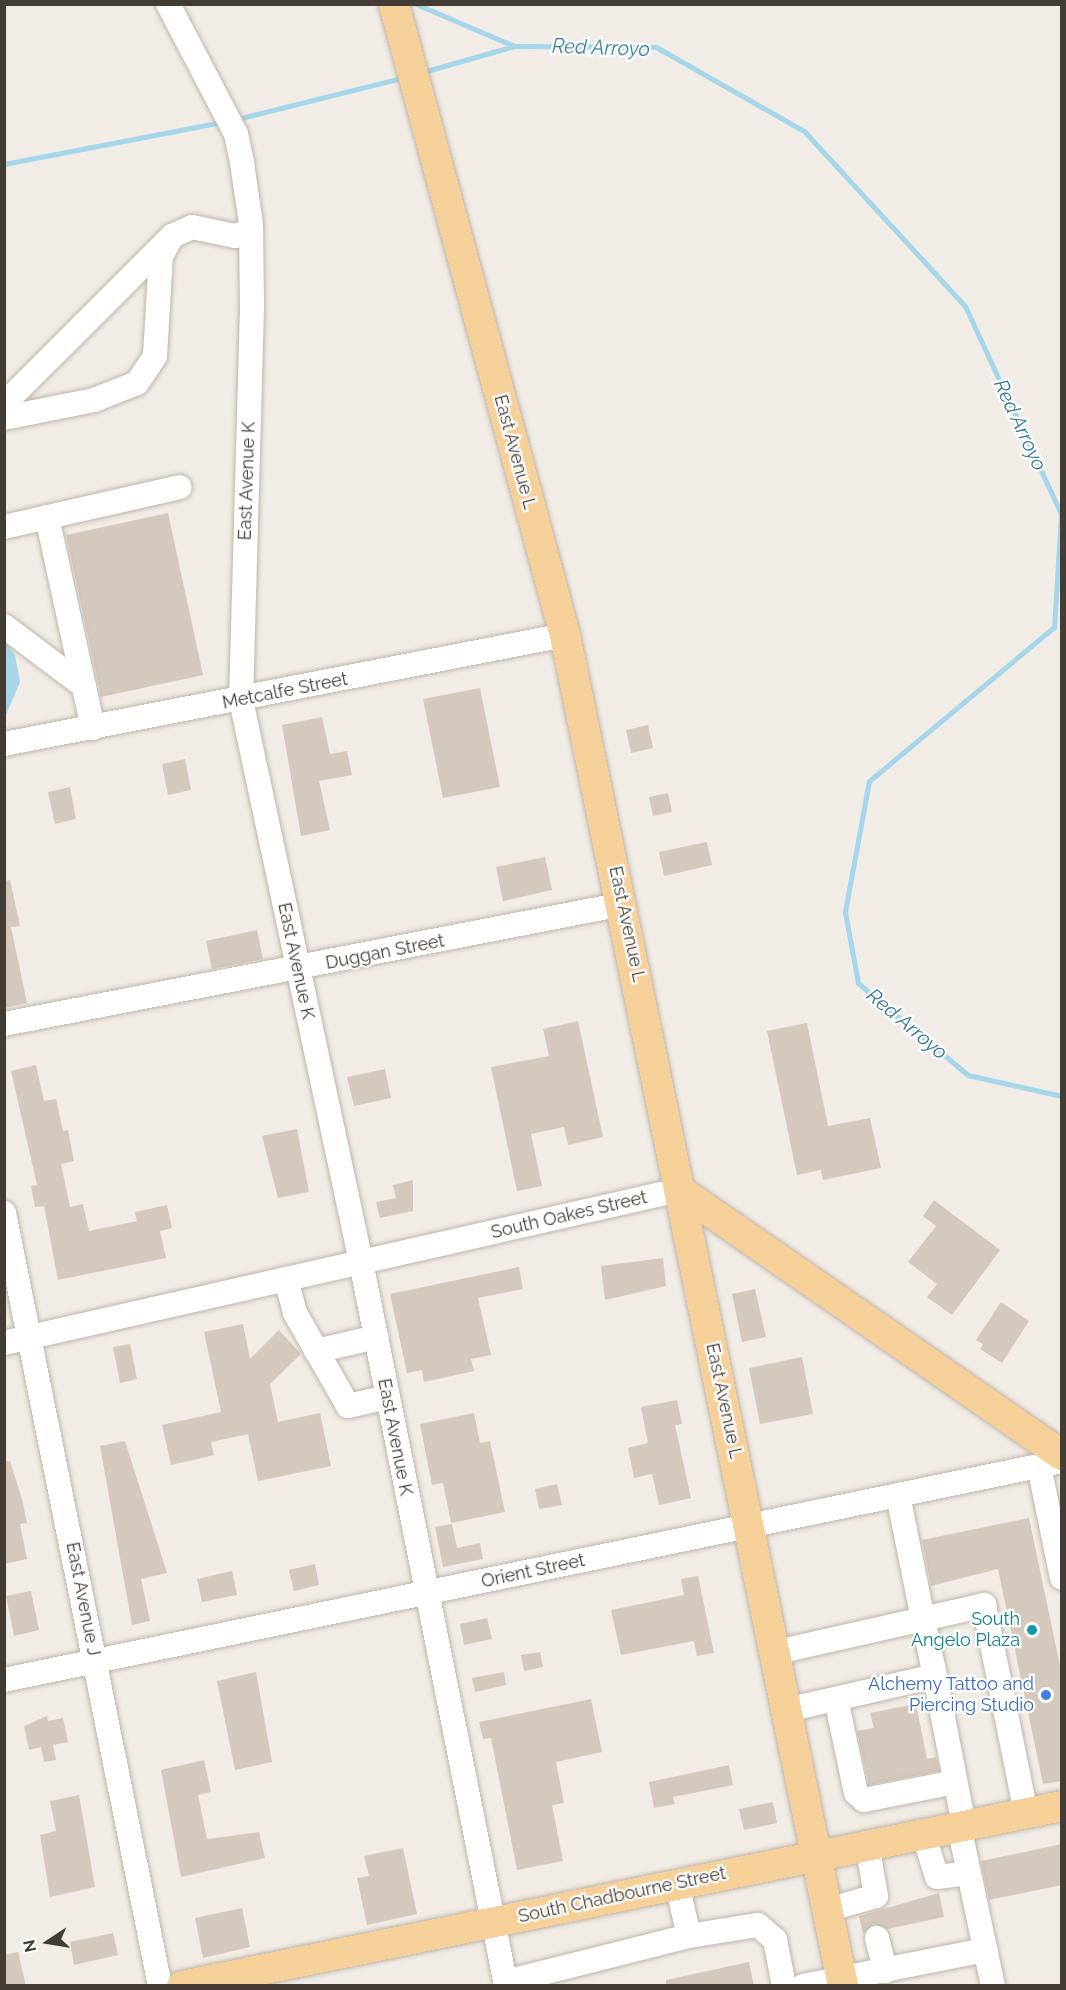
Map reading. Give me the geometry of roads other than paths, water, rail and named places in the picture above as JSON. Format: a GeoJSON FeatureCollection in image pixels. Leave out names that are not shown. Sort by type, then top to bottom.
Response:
{"type":"FeatureCollection","features":[{"type":"Feature","properties":{"kind":"main road","name":"East Avenue L"},"geometry":{"type":"LineString","coordinates":[[394,4],[565,635],[623,904],[679,1190],[777,1652],[842,1982]]}},
{"type":"Feature","properties":{"kind":"main road"},"geometry":{"type":"LineString","coordinates":[[679,1190],[1054,1461]]}},
{"type":"Feature","properties":{"kind":"main road","name":"South Chadbourne Street"},"geometry":{"type":"LineString","coordinates":[[183,1986],[867,1844],[1062,1806]]}},
{"type":"Feature","properties":{"kind":"street","name":"East Avenue K"},"geometry":{"type":"LineString","coordinates":[[168,4],[230,124],[251,231],[241,700],[361,1262],[506,1984]]}},
{"type":"Feature","properties":{"kind":"street"},"geometry":{"type":"LineString","coordinates":[[4,404],[172,236],[192,227],[235,236],[251,231]]}},
{"type":"Feature","properties":{"kind":"street"},"geometry":{"type":"LineString","coordinates":[[4,418],[94,400],[138,383],[155,356],[162,256],[172,236]]}},
{"type":"Feature","properties":{"kind":"street"},"geometry":{"type":"LineString","coordinates":[[4,527],[180,487]]}},
{"type":"Feature","properties":{"kind":"street"},"geometry":{"type":"LineString","coordinates":[[47,517],[93,728]]}},
{"type":"Feature","properties":{"kind":"street"},"geometry":{"type":"LineString","coordinates":[[4,626],[84,686]]}},
{"type":"Feature","properties":{"kind":"street","name":"Metcalfe Street"},"geometry":{"type":"LineString","coordinates":[[4,744],[241,700],[565,635]]}},
{"type":"Feature","properties":{"kind":"street","name":"Duggan Street"},"geometry":{"type":"LineString","coordinates":[[4,1024],[623,904]]}},
{"type":"Feature","properties":{"kind":"street","name":"South Oakes Street"},"geometry":{"type":"LineString","coordinates":[[4,1343],[679,1190]]}},
{"type":"Feature","properties":{"kind":"street","name":"East Avenue J"},"geometry":{"type":"LineString","coordinates":[[4,1213],[32,1338],[160,1986]]}},
{"type":"Feature","properties":{"kind":"street"},"geometry":{"type":"LineString","coordinates":[[286,1279],[295,1313],[348,1406],[387,1397]]}},
{"type":"Feature","properties":{"kind":"street"},"geometry":{"type":"LineString","coordinates":[[316,1351],[376,1337]]}},
{"type":"Feature","properties":{"kind":"street"},"geometry":{"type":"LineString","coordinates":[[1054,1461],[1062,1578]]}},
{"type":"Feature","properties":{"kind":"street","name":"Orient Street"},"geometry":{"type":"LineString","coordinates":[[4,1680],[1054,1461]]}},
{"type":"Feature","properties":{"kind":"street"},"geometry":{"type":"LineString","coordinates":[[898,1495],[955,1782],[969,1873],[993,1986]]}},
{"type":"Feature","properties":{"kind":"street"},"geometry":{"type":"LineString","coordinates":[[777,1652],[984,1605],[1026,1813]]}},
{"type":"Feature","properties":{"kind":"street"},"geometry":{"type":"LineString","coordinates":[[788,1710],[935,1676]]}},
{"type":"Feature","properties":{"kind":"street"},"geometry":{"type":"LineString","coordinates":[[836,1699],[856,1793],[864,1800],[955,1782]]}},
{"type":"Feature","properties":{"kind":"street"},"geometry":{"type":"LineString","coordinates":[[923,1833],[937,1877],[969,1873]]}},
{"type":"Feature","properties":{"kind":"street"},"geometry":{"type":"LineString","coordinates":[[827,1910],[876,1896],[867,1844]]}},
{"type":"Feature","properties":{"kind":"street"},"geometry":{"type":"LineString","coordinates":[[677,1884],[689,1936]]}},
{"type":"Feature","properties":{"kind":"street"},"geometry":{"type":"LineString","coordinates":[[506,1984],[689,1936],[758,1925],[775,1940],[784,1986]]}},
{"type":"Feature","properties":{"kind":"street"},"geometry":{"type":"LineString","coordinates":[[878,1938],[885,1971]]}},
{"type":"Feature","properties":{"kind":"street"},"geometry":{"type":"LineString","coordinates":[[803,1986],[842,1982],[985,1950]]}},
{"type":"Feature","properties":{"kind":"water"},"geometry":{"type":"Polygon","coordinates":[[[5,641],[15,655],[20,682],[5,717],[5,641]]]}},
{"type":"Feature","properties":{"kind":"waterway","name":"Red Arroyo"},"geometry":{"type":"LineString","coordinates":[[416,4],[514,46],[656,47],[804,131],[965,306],[1061,514],[1054,627],[869,781],[845,912],[858,983],[968,1075],[1062,1096]]}},
{"type":"Feature","properties":{"kind":"waterway"},"geometry":{"type":"LineString","coordinates":[[423,72],[514,46]]}},
{"type":"Feature","properties":{"kind":"waterway"},"geometry":{"type":"LineString","coordinates":[[237,119],[405,77]]}},
{"type":"Feature","properties":{"kind":"waterway"},"geometry":{"type":"LineString","coordinates":[[4,164],[222,122]]}},
{"type":"Feature","properties":{"kind":"place","name":"South Angelo Plaza"},"geometry":{"type":"Point","coordinates":[1032,1630]}},
{"type":"Feature","properties":{"kind":"place","name":"Alchemy Tattoo and Piercing Studio"},"geometry":{"type":"Point","coordinates":[1046,1695]}}]}
